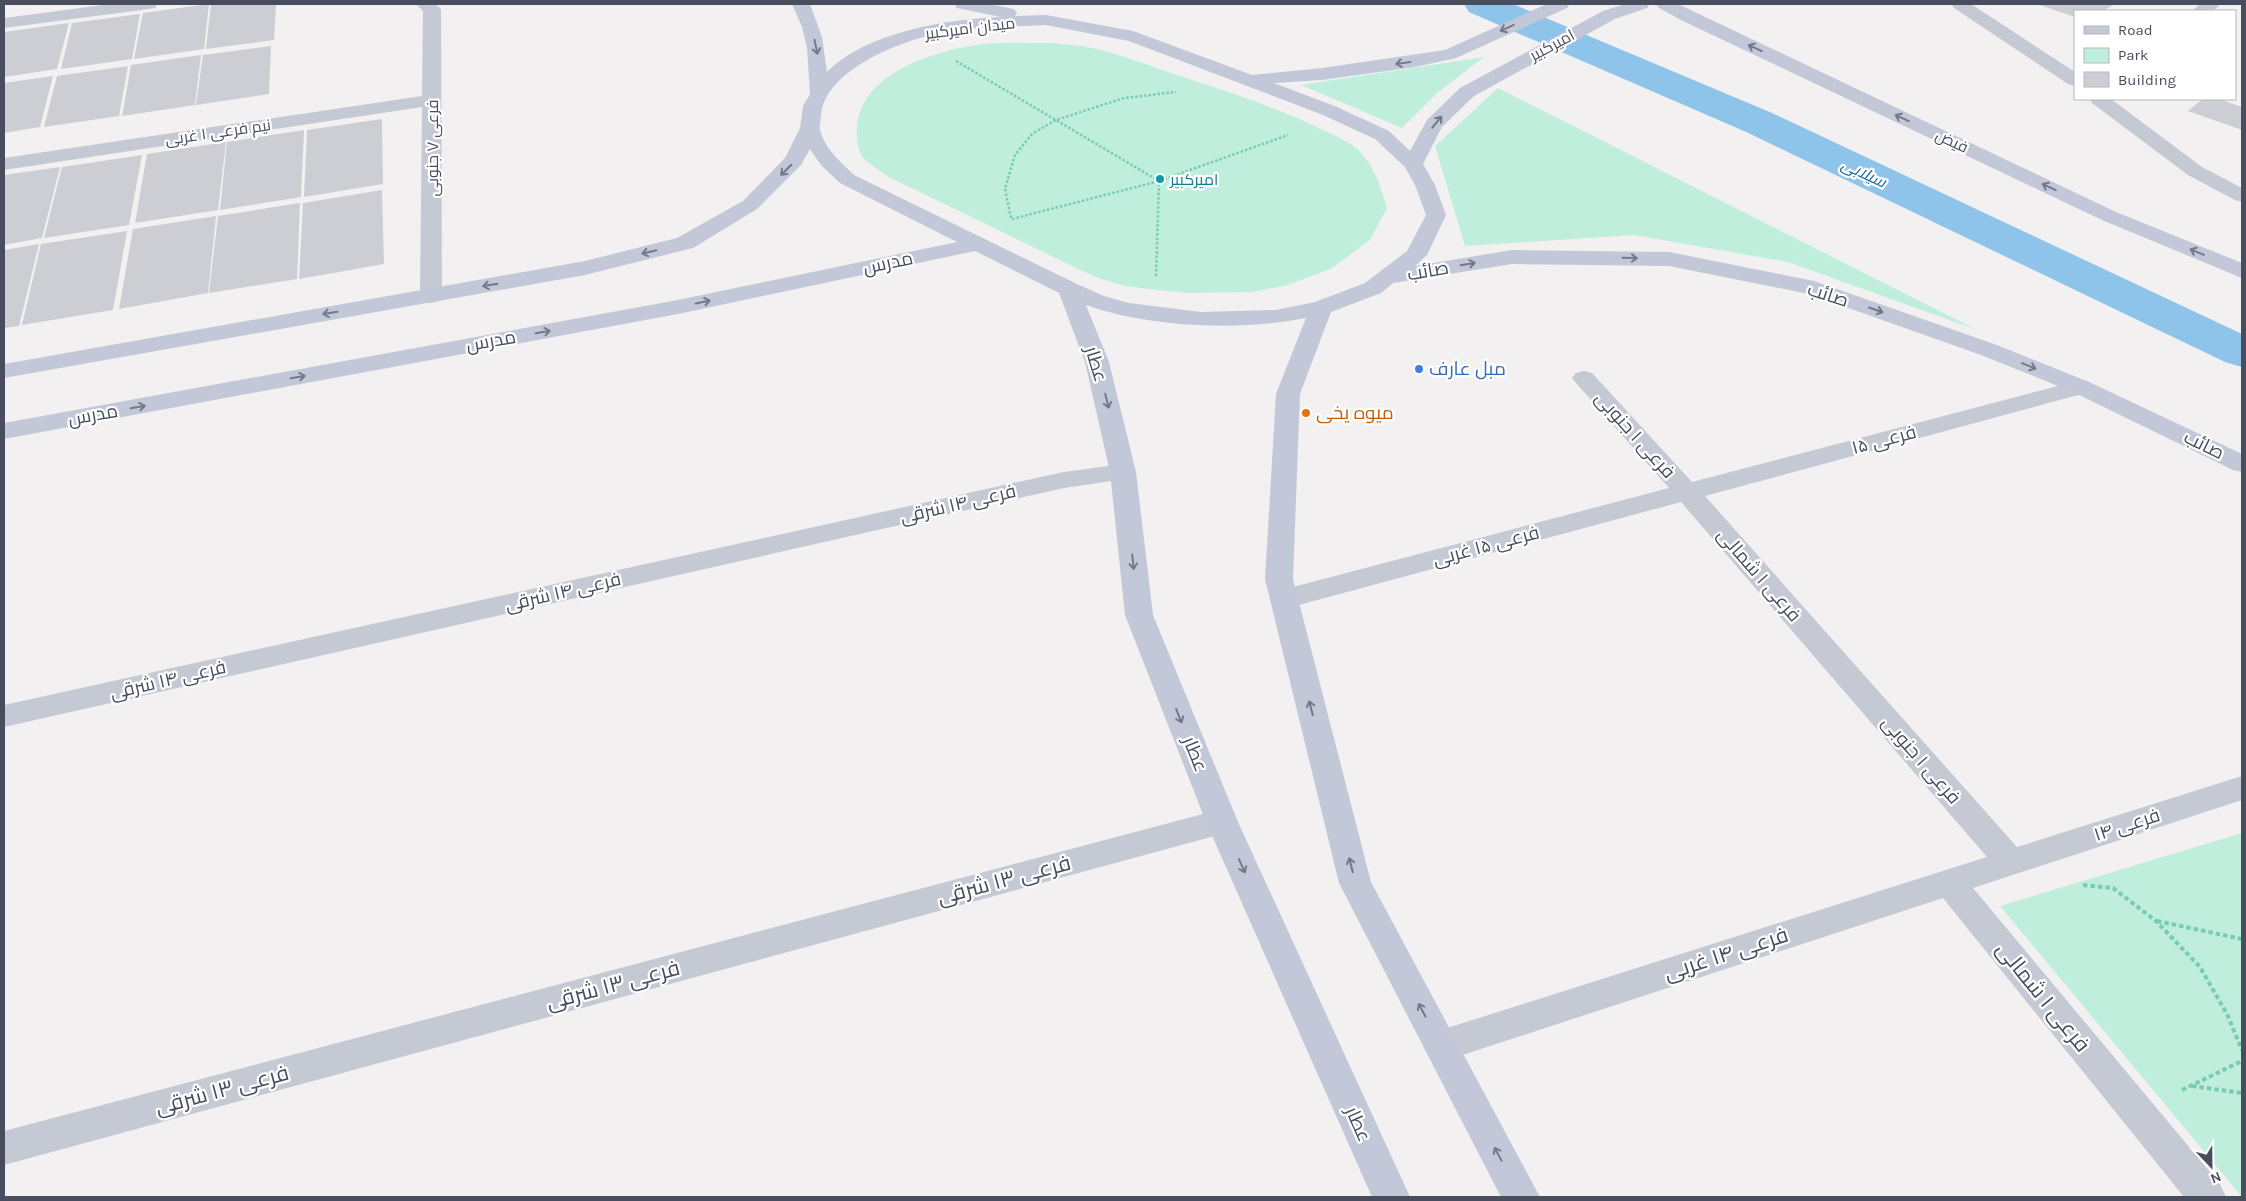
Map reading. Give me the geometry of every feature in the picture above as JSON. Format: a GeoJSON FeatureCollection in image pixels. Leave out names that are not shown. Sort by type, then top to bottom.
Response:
{"type":"FeatureCollection","features":[{"type":"Feature","properties":{"kind":"main road"},"geometry":{"type":"LineString","coordinates":[[801,4],[812,28],[818,57],[819,94]]}},
{"type":"Feature","properties":{"kind":"main road"},"geometry":{"type":"LineString","coordinates":[[963,4],[1046,20]]}},
{"type":"Feature","properties":{"kind":"main road","name":"امیرکبیر"},"geometry":{"type":"LineString","coordinates":[[1413,164],[1434,124],[1467,92],[1491,77],[1589,25],[1609,15],[1641,4]]}},
{"type":"Feature","properties":{"kind":"main road","name":"فیض"},"geometry":{"type":"LineString","coordinates":[[1665,4],[1688,17],[2109,216],[2242,271]]}},
{"type":"Feature","properties":{"kind":"main road","name":"امیرکبیر"},"geometry":{"type":"LineString","coordinates":[[1250,80],[1322,74],[1450,54],[1556,6]]}},
{"type":"Feature","properties":{"kind":"main road","name":"میدان امیرکبیر"},"geometry":{"type":"LineString","coordinates":[[1046,20],[1133,36],[1330,111],[1382,135],[1413,164],[1425,185],[1436,215],[1416,255],[1373,288],[1321,308],[1276,317],[1201,319],[1127,310],[1096,301],[1069,289],[847,179],[824,158],[810,128],[814,104],[819,94],[851,61],[894,41],[941,28],[1046,20]]}},
{"type":"Feature","properties":{"kind":"main road"},"geometry":{"type":"LineString","coordinates":[[4,371],[585,268],[685,243],[750,205],[794,161],[810,128]]}},
{"type":"Feature","properties":{"kind":"main road","name":"مدرس"},"geometry":{"type":"LineString","coordinates":[[4,431],[668,309],[977,244]]}},
{"type":"Feature","properties":{"kind":"main road","name":"صائب"},"geometry":{"type":"LineString","coordinates":[[1386,278],[1512,257],[1669,259],[1814,288],[1989,350],[2081,387],[2242,464]]}},
{"type":"Feature","properties":{"kind":"main road","name":"عطار"},"geometry":{"type":"LineString","coordinates":[[1069,289],[1097,362],[1123,472],[1139,615],[1222,822],[1391,1197]]}},
{"type":"Feature","properties":{"kind":"main road"},"geometry":{"type":"LineString","coordinates":[[1321,308],[1288,394],[1279,580],[1355,883],[1521,1197]]}},
{"type":"Feature","properties":{"kind":"street"},"geometry":{"type":"LineString","coordinates":[[4,23],[149,4]]}},
{"type":"Feature","properties":{"kind":"street","name":"فرعی ۷ جنوبی"},"geometry":{"type":"LineString","coordinates":[[425,4],[432,9],[431,296]]}},
{"type":"Feature","properties":{"kind":"street"},"geometry":{"type":"LineString","coordinates":[[1946,4],[1978,14]]}},
{"type":"Feature","properties":{"kind":"street"},"geometry":{"type":"LineString","coordinates":[[1960,4],[1978,14],[2074,79]]}},
{"type":"Feature","properties":{"kind":"street","name":"نیم فرعی ۱ غربی"},"geometry":{"type":"LineString","coordinates":[[4,164],[433,100]]}},
{"type":"Feature","properties":{"kind":"street"},"geometry":{"type":"LineString","coordinates":[[2100,100],[2195,172],[2242,196]]}},
{"type":"Feature","properties":{"kind":"street","name":"فرعی ۱ جنوبی"},"geometry":{"type":"LineString","coordinates":[[1584,378],[1687,492]]}},
{"type":"Feature","properties":{"kind":"street","name":"فرعی ۱۵"},"geometry":{"type":"LineString","coordinates":[[1687,492],[2081,387]]}},
{"type":"Feature","properties":{"kind":"street","name":"فرعی ۱۴ شرقی"},"geometry":{"type":"LineString","coordinates":[[4,716],[1044,484],[1123,472]]}},
{"type":"Feature","properties":{"kind":"street","name":"فرعی ۱۵ غربی"},"geometry":{"type":"LineString","coordinates":[[1284,599],[1687,492]]}},
{"type":"Feature","properties":{"kind":"street","name":"فرعی ۱ شمالی"},"geometry":{"type":"LineString","coordinates":[[1687,492],[1831,657]]}},
{"type":"Feature","properties":{"kind":"street","name":"فرعی ۱ جنوبی"},"geometry":{"type":"LineString","coordinates":[[1831,657],[2011,862]]}},
{"type":"Feature","properties":{"kind":"street","name":"فرعی ۱۴"},"geometry":{"type":"LineString","coordinates":[[2011,862],[2242,788]]}},
{"type":"Feature","properties":{"kind":"street","name":"فرعی ۱۳ شرقی"},"geometry":{"type":"LineString","coordinates":[[4,1148],[1222,822]]}},
{"type":"Feature","properties":{"kind":"street","name":"فرعی ۱۴ غربی"},"geometry":{"type":"LineString","coordinates":[[1442,1046],[2011,862]]}},
{"type":"Feature","properties":{"kind":"street","name":"فرعی ۱ شمالی"},"geometry":{"type":"LineString","coordinates":[[1949,882],[2137,1112]]}},
{"type":"Feature","properties":{"kind":"street"},"geometry":{"type":"LineString","coordinates":[[2137,1112],[2207,1197]]}},
{"type":"Feature","properties":{"kind":"path"},"geometry":{"type":"LineString","coordinates":[[951,58],[1159,181]]}},
{"type":"Feature","properties":{"kind":"path"},"geometry":{"type":"LineString","coordinates":[[1011,219],[1005,189],[1015,155],[1032,134],[1056,120],[1124,98],[1163,92],[1183,92]]}},
{"type":"Feature","properties":{"kind":"path"},"geometry":{"type":"LineString","coordinates":[[1003,221],[1159,181],[1289,135]]}},
{"type":"Feature","properties":{"kind":"path"},"geometry":{"type":"LineString","coordinates":[[1156,281],[1159,181]]}},
{"type":"Feature","properties":{"kind":"path"},"geometry":{"type":"LineString","coordinates":[[2074,884],[2113,888],[2156,921],[2200,967],[2227,1014],[2242,1050]]}},
{"type":"Feature","properties":{"kind":"path"},"geometry":{"type":"LineString","coordinates":[[2156,921],[2242,940]]}},
{"type":"Feature","properties":{"kind":"path"},"geometry":{"type":"LineString","coordinates":[[2137,1112],[2242,1061]]}},
{"type":"Feature","properties":{"kind":"path"},"geometry":{"type":"LineString","coordinates":[[2191,1086],[2242,1093]]}},
{"type":"Feature","properties":{"kind":"green space"},"geometry":{"type":"Polygon","coordinates":[[[997,43],[1052,43],[1091,48],[1129,58],[1270,107],[1348,142],[1357,149],[1370,165],[1380,186],[1387,208],[1370,240],[1332,268],[1288,285],[1251,292],[1188,293],[1126,286],[1101,279],[1078,269],[889,177],[871,165],[860,153],[857,126],[861,109],[870,94],[882,82],[897,72],[930,56],[964,47],[997,43]]]}},
{"type":"Feature","properties":{"kind":"green space"},"geometry":{"type":"Polygon","coordinates":[[[1484,57],[1437,93],[1402,128],[1301,85],[1484,57]]]}},
{"type":"Feature","properties":{"kind":"green space"},"geometry":{"type":"Polygon","coordinates":[[[1498,88],[1977,330],[1788,262],[1634,235],[1465,246],[1435,146],[1498,88]]]}},
{"type":"Feature","properties":{"kind":"green space"},"geometry":{"type":"Polygon","coordinates":[[[2242,833],[2242,1197],[2000,906],[2242,833]]]}},
{"type":"Feature","properties":{"kind":"building"},"geometry":{"type":"Polygon","coordinates":[[[209,4],[204,49],[134,59],[143,13],[209,4]]]}},
{"type":"Feature","properties":{"kind":"building"},"geometry":{"type":"Polygon","coordinates":[[[211,4],[276,4],[274,40],[206,49],[211,4]]]}},
{"type":"Feature","properties":{"kind":"building"},"geometry":{"type":"Polygon","coordinates":[[[2037,4],[2115,4],[2105,10],[2074,10],[2074,17],[2037,4]]]}},
{"type":"Feature","properties":{"kind":"building"},"geometry":{"type":"Polygon","coordinates":[[[140,14],[132,59],[61,69],[72,23],[140,14]]]}},
{"type":"Feature","properties":{"kind":"building"},"geometry":{"type":"Polygon","coordinates":[[[69,23],[57,69],[4,77],[4,32],[69,23]]]}},
{"type":"Feature","properties":{"kind":"building"},"geometry":{"type":"Polygon","coordinates":[[[271,46],[269,94],[196,105],[203,55],[271,46]]]}},
{"type":"Feature","properties":{"kind":"building"},"geometry":{"type":"Polygon","coordinates":[[[201,55],[195,105],[122,116],[131,65],[201,55]]]}},
{"type":"Feature","properties":{"kind":"building"},"geometry":{"type":"Polygon","coordinates":[[[128,66],[119,116],[44,127],[57,76],[128,66]]]}},
{"type":"Feature","properties":{"kind":"building"},"geometry":{"type":"Polygon","coordinates":[[[53,76],[40,127],[4,133],[4,83],[53,76]]]}},
{"type":"Feature","properties":{"kind":"building"},"geometry":{"type":"Polygon","coordinates":[[[2202,100],[2222,100],[2242,107],[2242,130],[2188,111],[2202,100]]]}},
{"type":"Feature","properties":{"kind":"building"},"geometry":{"type":"Polygon","coordinates":[[[382,119],[383,184],[304,197],[307,130],[382,119]]]}},
{"type":"Feature","properties":{"kind":"building"},"geometry":{"type":"Polygon","coordinates":[[[304,130],[301,197],[220,210],[227,142],[304,130]]]}},
{"type":"Feature","properties":{"kind":"building"},"geometry":{"type":"Polygon","coordinates":[[[226,142],[218,210],[135,223],[147,154],[226,142]]]}},
{"type":"Feature","properties":{"kind":"building"},"geometry":{"type":"Polygon","coordinates":[[[142,155],[129,225],[44,238],[62,167],[142,155]]]}},
{"type":"Feature","properties":{"kind":"building"},"geometry":{"type":"Polygon","coordinates":[[[60,167],[42,238],[4,245],[4,175],[60,167]]]}},
{"type":"Feature","properties":{"kind":"building"},"geometry":{"type":"Polygon","coordinates":[[[382,190],[384,264],[299,279],[303,203],[382,190]]]}},
{"type":"Feature","properties":{"kind":"building"},"geometry":{"type":"Polygon","coordinates":[[[300,203],[297,279],[209,293],[218,216],[300,203]]]}},
{"type":"Feature","properties":{"kind":"building"},"geometry":{"type":"Polygon","coordinates":[[[216,216],[208,293],[119,309],[133,229],[216,216]]]}},
{"type":"Feature","properties":{"kind":"building"},"geometry":{"type":"Polygon","coordinates":[[[127,231],[113,310],[22,325],[41,244],[127,231]]]}},
{"type":"Feature","properties":{"kind":"building"},"geometry":{"type":"Polygon","coordinates":[[[39,244],[19,326],[4,328],[4,250],[39,244]]]}},
{"type":"Feature","properties":{"kind":"waterway","name":"سیلابی"},"geometry":{"type":"LineString","coordinates":[[1482,4],[1758,122],[2242,352]]}},
{"type":"Feature","properties":{"kind":"place","name":"امیرکبیر"},"geometry":{"type":"Point","coordinates":[1160,179]}},
{"type":"Feature","properties":{"kind":"place","name":"مبل عارف"},"geometry":{"type":"Point","coordinates":[1419,369]}},
{"type":"Feature","properties":{"kind":"place","name":"میوه یخی"},"geometry":{"type":"Point","coordinates":[1306,413]}}]}
